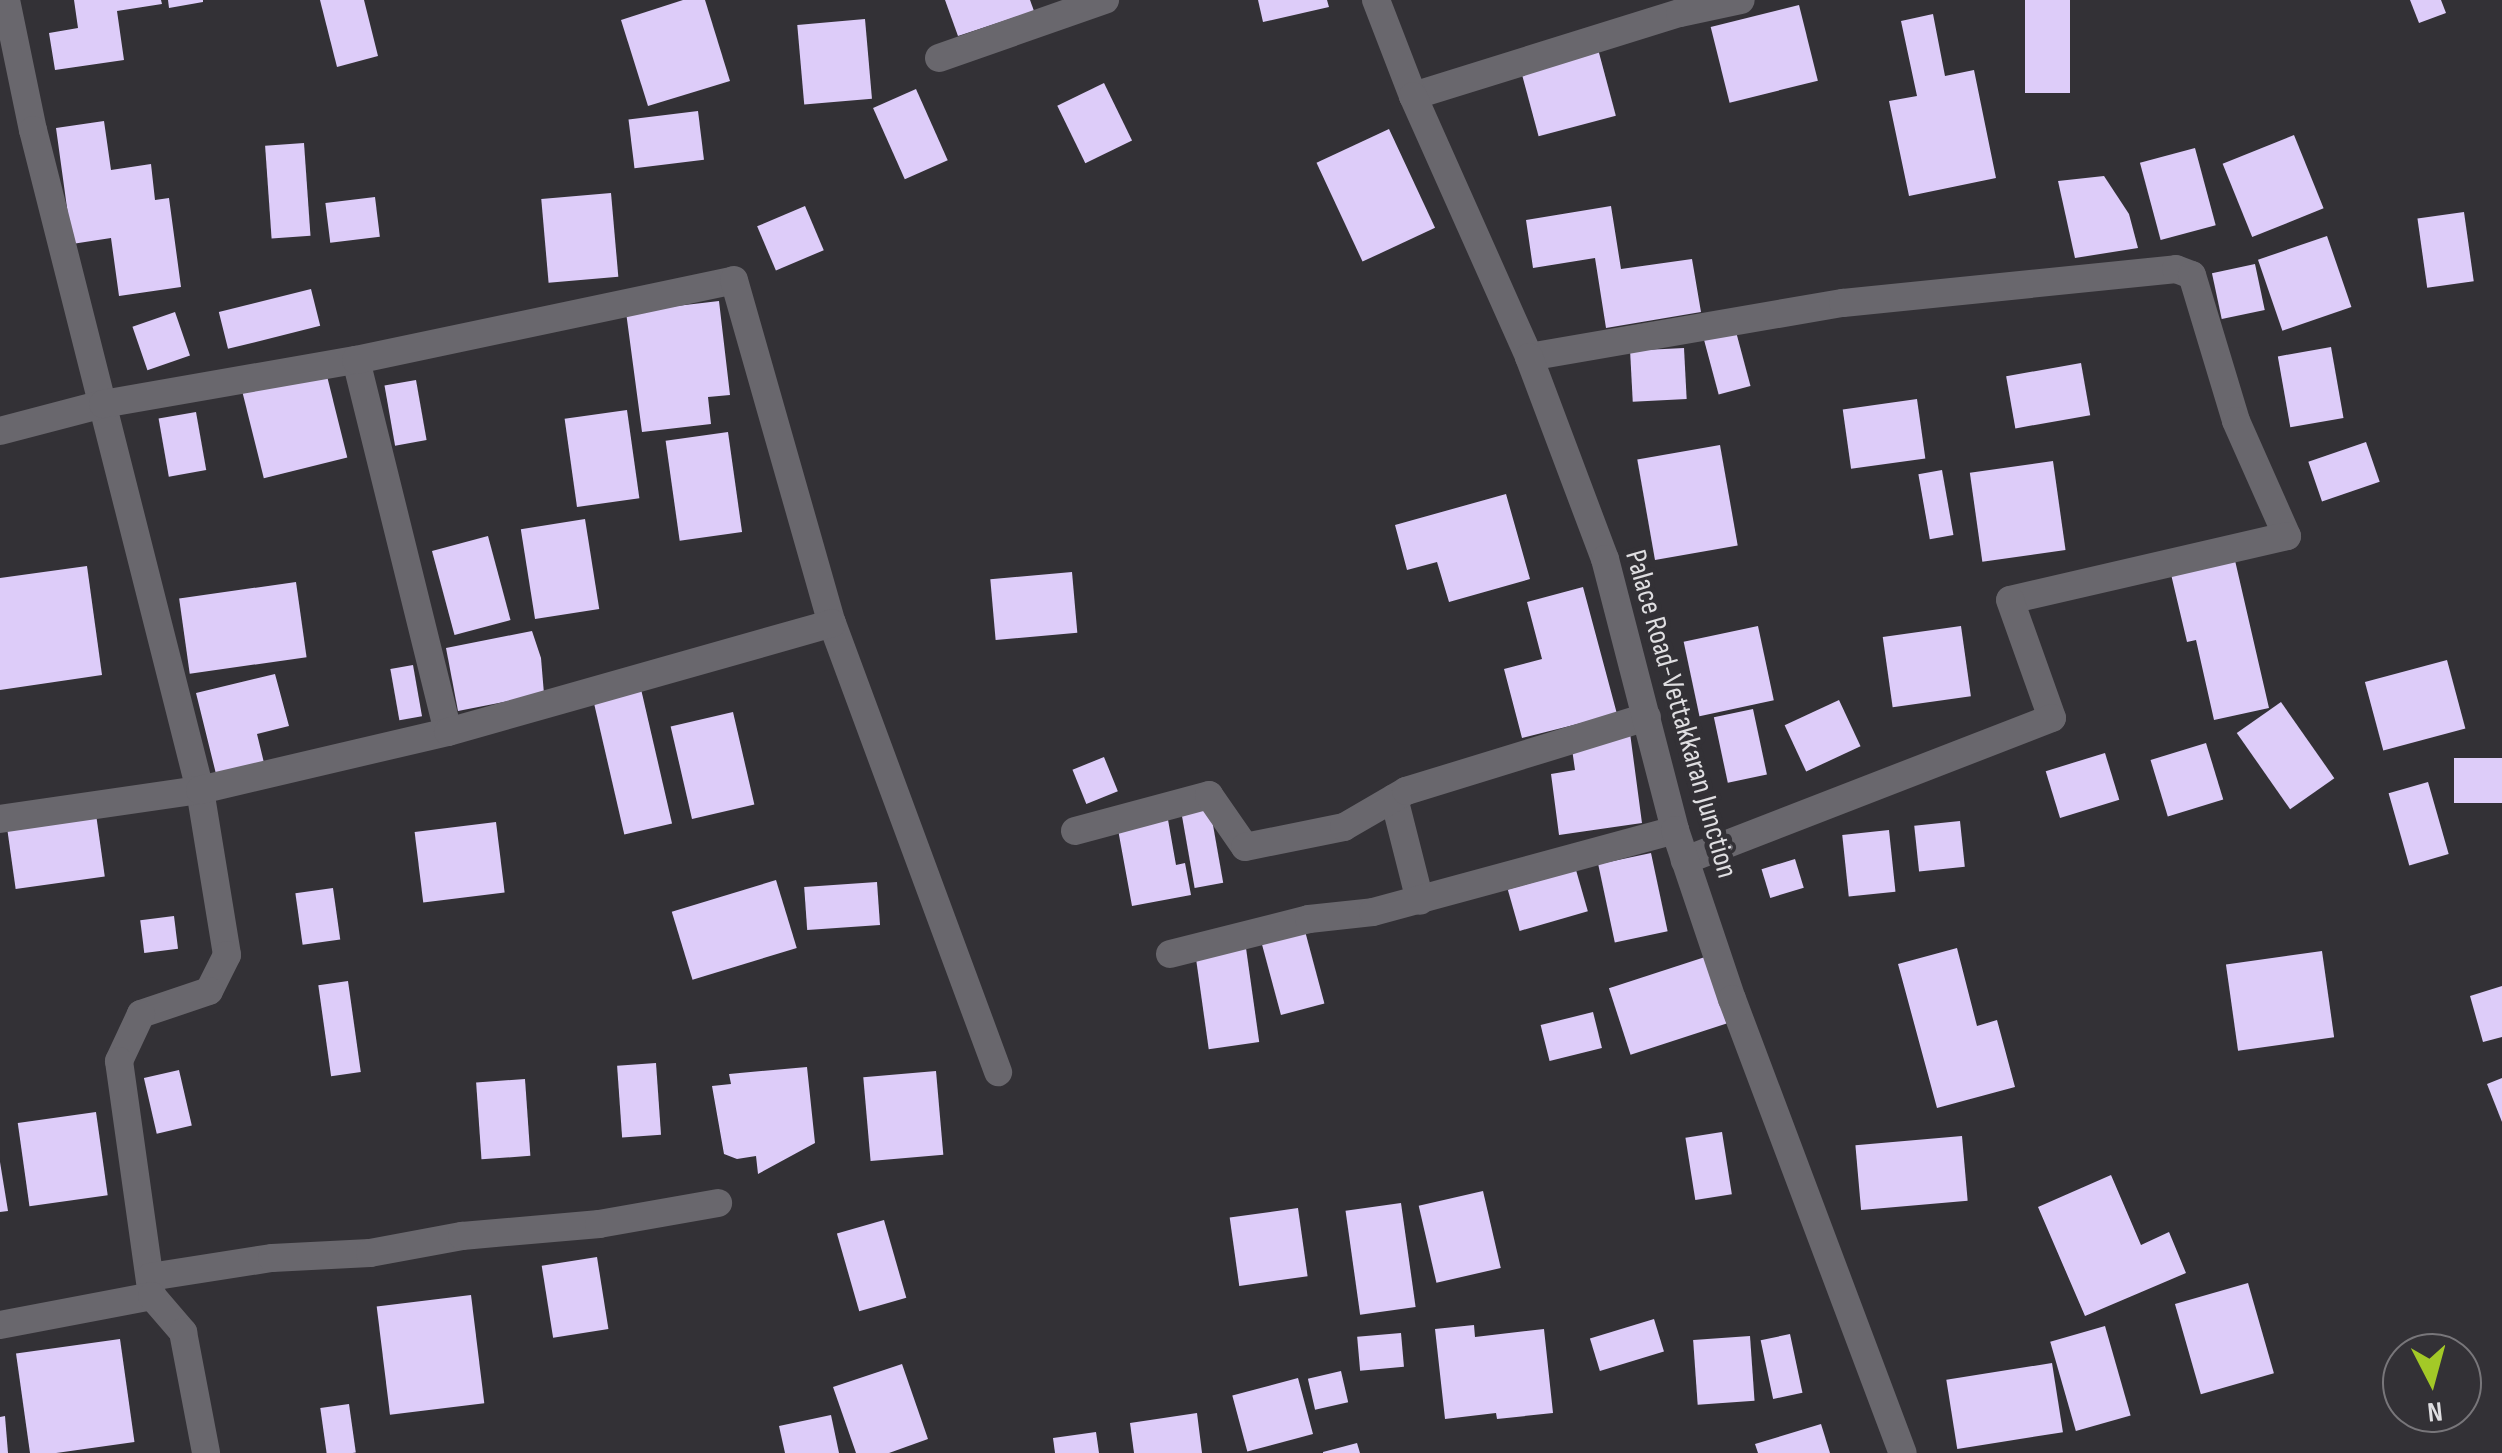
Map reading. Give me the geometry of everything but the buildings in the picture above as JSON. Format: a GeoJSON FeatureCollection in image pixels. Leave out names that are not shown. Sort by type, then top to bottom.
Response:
{"type":"FeatureCollection","features":[{"type":"Feature","properties":{"kind":"street"},"geometry":{"type":"LineString","coordinates":[[6,0],[33,130],[200,790],[227,955],[210,991],[141,1014],[119,1061],[151,1286],[183,1332],[206,1453]]}},
{"type":"Feature","properties":{"kind":"street"},"geometry":{"type":"LineString","coordinates":[[940,58],[1104,0]]}},
{"type":"Feature","properties":{"kind":"street","name":"Palace Road-Vettakkaran Junction"},"geometry":{"type":"LineString","coordinates":[[1376,0],[1413,96],[1529,357],[1605,558],[1685,860],[1732,998],[1903,1453]]}},
{"type":"Feature","properties":{"kind":"street"},"geometry":{"type":"LineString","coordinates":[[1413,96],[1680,14],[1741,0]]}},
{"type":"Feature","properties":{"kind":"street"},"geometry":{"type":"LineString","coordinates":[[1529,357],[1842,303],[2176,269],[2192,275],[2236,421],[2286,536],[2010,600],[2052,718],[1685,860]]}},
{"type":"Feature","properties":{"kind":"street"},"geometry":{"type":"LineString","coordinates":[[0,430],[103,404],[356,360],[734,280],[832,623],[998,1072]]}},
{"type":"Feature","properties":{"kind":"street"},"geometry":{"type":"LineString","coordinates":[[356,360],[448,732]]}},
{"type":"Feature","properties":{"kind":"street"},"geometry":{"type":"LineString","coordinates":[[0,819],[200,790],[448,732],[832,623]]}},
{"type":"Feature","properties":{"kind":"street"},"geometry":{"type":"LineString","coordinates":[[1075,831],[1209,795],[1245,847],[1344,827],[1394,798],[1646,717]]}},
{"type":"Feature","properties":{"kind":"street"},"geometry":{"type":"LineString","coordinates":[[1394,798],[1420,900]]}},
{"type":"Feature","properties":{"kind":"street"},"geometry":{"type":"LineString","coordinates":[[1170,954],[1310,919],[1373,912],[1676,830]]}},
{"type":"Feature","properties":{"kind":"street"},"geometry":{"type":"LineString","coordinates":[[0,1326],[272,1258],[370,1253],[462,1236],[599,1224],[718,1203]]}}]}
